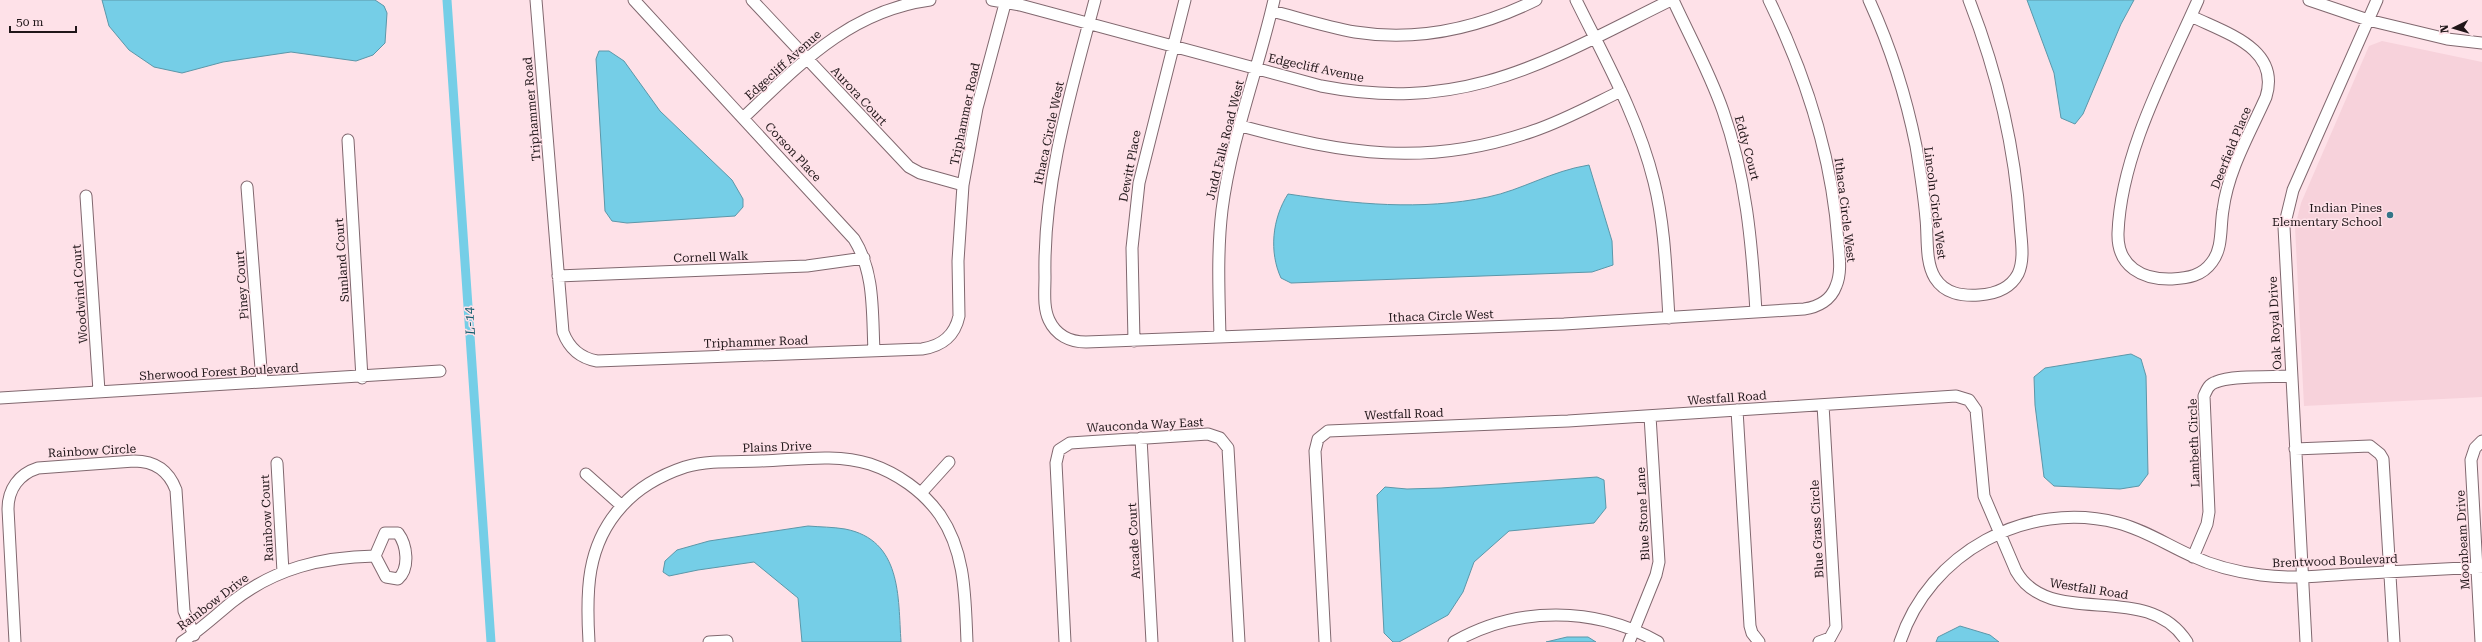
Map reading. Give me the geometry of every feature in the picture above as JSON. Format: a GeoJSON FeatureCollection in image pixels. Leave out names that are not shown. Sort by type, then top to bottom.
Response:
{"type":"FeatureCollection","features":[{"type":"Feature","properties":{"kind":"street","name":"Triphammer Road"},"geometry":{"type":"LineString","coordinates":[[536,0],[562,326],[566,338],[573,350],[590,360],[929,348],[947,339],[955,328],[959,316],[958,253],[963,185],[977,108],[1005,1]]}},
{"type":"Feature","properties":{"kind":"street","name":"Corson Place"},"geometry":{"type":"LineString","coordinates":[[634,0],[844,226],[864,258],[871,288],[874,350]]}},
{"type":"Feature","properties":{"kind":"street","name":"Aurora Court"},"geometry":{"type":"LineString","coordinates":[[752,0],[909,167],[920,173],[963,185]]}},
{"type":"Feature","properties":{"kind":"street","name":"Edgecliff Avenue"},"geometry":{"type":"LineString","coordinates":[[743,118],[822,45],[856,23],[902,6],[930,0]]}},
{"type":"Feature","properties":{"kind":"street","name":"Edgecliff Avenue"},"geometry":{"type":"LineString","coordinates":[[992,0],[1005,1],[1347,91],[1393,94],[1426,94],[1459,89],[1510,76],[1595,38],[1672,0]]}},
{"type":"Feature","properties":{"kind":"street","name":"Ithaca Circle West"},"geometry":{"type":"LineString","coordinates":[[1095,0],[1062,125],[1049,195],[1045,265],[1047,312],[1056,330],[1072,340],[1086,342],[1564,324],[1804,309],[1817,306],[1832,293],[1839,274],[1832,192],[1818,124],[1794,53],[1769,0]]}},
{"type":"Feature","properties":{"kind":"street","name":"Dewitt Place"},"geometry":{"type":"LineString","coordinates":[[1134,341],[1132,274],[1135,208],[1145,150],[1185,0]]}},
{"type":"Feature","properties":{"kind":"street"},"geometry":{"type":"LineString","coordinates":[[1273,6],[1344,30],[1401,35],[1442,32],[1481,23],[1536,0]]}},
{"type":"Feature","properties":{"kind":"street"},"geometry":{"type":"LineString","coordinates":[[1576,0],[1621,91],[1636,126],[1654,182],[1664,241],[1669,318]]}},
{"type":"Feature","properties":{"kind":"street","name":"Eddy Court"},"geometry":{"type":"LineString","coordinates":[[1672,0],[1708,73],[1735,150],[1748,214],[1756,312]]}},
{"type":"Feature","properties":{"kind":"street","name":"Lincoln Circle West"},"geometry":{"type":"LineString","coordinates":[[1869,0],[1897,73],[1909,116],[1922,183],[1932,273],[1945,288],[1955,294],[1969,296],[1993,294],[2005,288],[2018,273],[2022,254],[2015,174],[2008,134],[1990,61],[1969,0]]}},
{"type":"Feature","properties":{"kind":"street","name":"Deerfield Place"},"geometry":{"type":"LineString","coordinates":[[2191,16],[2254,49],[2266,66],[2269,84],[2266,97],[2228,187],[2216,257],[2208,268],[2196,275],[2183,278],[2156,279],[2137,273],[2127,263],[2121,251],[2118,234],[2128,166],[2134,149],[2191,16],[2198,0]]}},
{"type":"Feature","properties":{"kind":"street"},"geometry":{"type":"LineString","coordinates":[[2309,0],[2368,20],[2447,39],[2482,43]]}},
{"type":"Feature","properties":{"kind":"street","name":"Oak Royal Drive"},"geometry":{"type":"LineString","coordinates":[[2306,642],[2284,242],[2286,212],[2293,190],[2377,0]]}},
{"type":"Feature","properties":{"kind":"street","name":"Judd Falls Road West"},"geometry":{"type":"LineString","coordinates":[[1220,337],[1219,238],[1229,171],[1273,6]]}},
{"type":"Feature","properties":{"kind":"street"},"geometry":{"type":"LineString","coordinates":[[1241,126],[1313,145],[1363,152],[1420,154],[1478,146],[1533,131],[1621,91]]}},
{"type":"Feature","properties":{"kind":"street","name":"Sunland Court"},"geometry":{"type":"LineString","coordinates":[[348,140],[362,378]]}},
{"type":"Feature","properties":{"kind":"street","name":"Piney Court"},"geometry":{"type":"LineString","coordinates":[[247,187],[262,382]]}},
{"type":"Feature","properties":{"kind":"street","name":"Woodwind Court"},"geometry":{"type":"LineString","coordinates":[[86,196],[99,391]]}},
{"type":"Feature","properties":{"kind":"street","name":"Cornell Walk"},"geometry":{"type":"LineString","coordinates":[[558,276],[807,266],[864,258]]}},
{"type":"Feature","properties":{"kind":"street","name":"Sherwood Forest Boulevard"},"geometry":{"type":"LineString","coordinates":[[0,398],[99,391],[362,378],[440,371]]}},
{"type":"Feature","properties":{"kind":"street","name":"Lambeth Circle"},"geometry":{"type":"LineString","coordinates":[[2193,557],[2207,524],[2209,512],[2204,396],[2206,390],[2211,385],[2222,380],[2291,376]]}},
{"type":"Feature","properties":{"kind":"street","name":"Westfall Road"},"geometry":{"type":"LineString","coordinates":[[1325,642],[1315,451],[1318,439],[1323,434],[1334,430],[1650,416],[1956,396],[1968,400],[1976,410],[1984,496],[2019,576],[2038,593],[2055,599],[2153,613],[2171,623],[2187,642]]}},
{"type":"Feature","properties":{"kind":"street","name":"Blue Grass Circle"},"geometry":{"type":"LineString","coordinates":[[1819,642],[1830,638],[1836,627],[1823,405]]}},
{"type":"Feature","properties":{"kind":"street"},"geometry":{"type":"LineString","coordinates":[[1737,410],[1750,626],[1752,633],[1759,642]]}},
{"type":"Feature","properties":{"kind":"street","name":"Blue Stone Lane"},"geometry":{"type":"LineString","coordinates":[[1629,642],[1656,575],[1659,562],[1650,416]]}},
{"type":"Feature","properties":{"kind":"street","name":"Wauconda Way East"},"geometry":{"type":"LineString","coordinates":[[1065,642],[1057,456],[1060,450],[1070,443],[1214,435],[1220,438],[1228,448],[1239,642]]}},
{"type":"Feature","properties":{"kind":"street","name":"Arcade Court"},"geometry":{"type":"LineString","coordinates":[[1141,438],[1152,642]]}},
{"type":"Feature","properties":{"kind":"street","name":"Moonbeam Drive"},"geometry":{"type":"LineString","coordinates":[[2481,642],[2480,567],[2471,460],[2475,448],[2482,441]]}},
{"type":"Feature","properties":{"kind":"street"},"geometry":{"type":"LineString","coordinates":[[2295,449],[2370,446],[2384,459],[2394,642]]}},
{"type":"Feature","properties":{"kind":"street","name":"Plains Drive"},"geometry":{"type":"LineString","coordinates":[[589,642],[587,595],[592,558],[608,524],[622,506],[657,478],[686,467],[711,463],[832,458],[850,460],[886,470],[921,493],[940,515],[950,531],[959,554],[964,585],[967,642]]}},
{"type":"Feature","properties":{"kind":"street","name":"Rainbow Circle"},"geometry":{"type":"LineString","coordinates":[[15,642],[8,509],[9,495],[16,483],[31,470],[44,466],[134,460],[148,462],[160,468],[170,477],[176,490],[184,611],[194,635]]}},
{"type":"Feature","properties":{"kind":"street"},"geometry":{"type":"LineString","coordinates":[[921,493],[949,462]]}},
{"type":"Feature","properties":{"kind":"street","name":"Rainbow Court"},"geometry":{"type":"LineString","coordinates":[[277,463],[283,572]]}},
{"type":"Feature","properties":{"kind":"street"},"geometry":{"type":"LineString","coordinates":[[586,474],[622,506]]}},
{"type":"Feature","properties":{"kind":"street","name":"Brentwood Boulevard"},"geometry":{"type":"LineString","coordinates":[[1900,642],[1916,607],[1942,572],[1976,545],[2000,532],[2031,522],[2053,518],[2096,518],[2139,529],[2193,557],[2246,573],[2302,577],[2480,567]]}},
{"type":"Feature","properties":{"kind":"street","name":"Rainbow Drive"},"geometry":{"type":"LineString","coordinates":[[182,642],[194,635],[250,589],[283,572],[321,560],[376,556]]}},
{"type":"Feature","properties":{"kind":"street"},"geometry":{"type":"LineString","coordinates":[[1454,642],[1491,625],[1544,615],[1590,617],[1634,630],[1658,642]]}},
{"type":"Feature","properties":{"kind":"street"},"geometry":{"type":"LineString","coordinates":[[709,642],[726,641]]}},
{"type":"Feature","properties":{"kind":"shaded area","name":"Indian Pines Elementary School"},"geometry":{"type":"Polygon","coordinates":[[[2382,41],[2482,62],[2482,397],[2304,406],[2295,227],[2301,203],[2369,46],[2382,41]]]}},
{"type":"Feature","properties":{"kind":"water"},"geometry":{"type":"Polygon","coordinates":[[[102,0],[375,0],[384,6],[387,13],[385,43],[373,55],[356,61],[291,52],[223,62],[182,73],[154,67],[129,50],[109,26],[102,0]]]}},
{"type":"Feature","properties":{"kind":"water"},"geometry":{"type":"Polygon","coordinates":[[[2027,0],[2134,0],[2121,24],[2083,114],[2075,124],[2061,118],[2054,73],[2027,0]]]}},
{"type":"Feature","properties":{"kind":"water"},"geometry":{"type":"Polygon","coordinates":[[[599,51],[609,51],[624,61],[660,111],[732,180],[743,199],[743,207],[735,216],[627,223],[612,221],[605,211],[596,59],[599,51]]]}},
{"type":"Feature","properties":{"kind":"water"},"geometry":{"type":"Polygon","coordinates":[[[1589,165],[1612,241],[1613,265],[1592,272],[1291,283],[1281,278],[1277,268],[1274,236],[1278,214],[1288,194],[1363,203],[1413,205],[1437,204],[1501,194],[1549,176],[1589,165]]]}},
{"type":"Feature","properties":{"kind":"water"},"geometry":{"type":"Polygon","coordinates":[[[2131,354],[2141,359],[2146,376],[2148,474],[2139,486],[2120,489],[2054,486],[2044,477],[2035,405],[2034,377],[2045,368],[2131,354]]]}},
{"type":"Feature","properties":{"kind":"water"},"geometry":{"type":"Polygon","coordinates":[[[1597,477],[1604,480],[1606,508],[1594,523],[1509,531],[1474,562],[1463,592],[1448,615],[1399,642],[1393,642],[1384,633],[1377,495],[1385,487],[1407,489],[1441,488],[1597,477]]]}},
{"type":"Feature","properties":{"kind":"water"},"geometry":{"type":"Polygon","coordinates":[[[808,526],[845,529],[864,535],[877,545],[887,558],[897,589],[901,642],[802,642],[798,598],[754,562],[698,570],[669,576],[663,572],[665,561],[677,550],[709,541],[808,526]]]}},
{"type":"Feature","properties":{"kind":"water"},"geometry":{"type":"Polygon","coordinates":[[[1960,626],[1990,635],[1999,642],[1936,642],[1938,637],[1960,626]]]}},
{"type":"Feature","properties":{"kind":"water"},"geometry":{"type":"Polygon","coordinates":[[[1567,637],[1588,637],[1596,642],[1546,642],[1567,637]]]}},
{"type":"Feature","properties":{"kind":"waterway","name":"L-14"},"geometry":{"type":"LineString","coordinates":[[447,0],[491,642]]}},
{"type":"Feature","properties":{"kind":"place","name":"Indian Pines Elementary School"},"geometry":{"type":"Point","coordinates":[2390,215]}}]}
